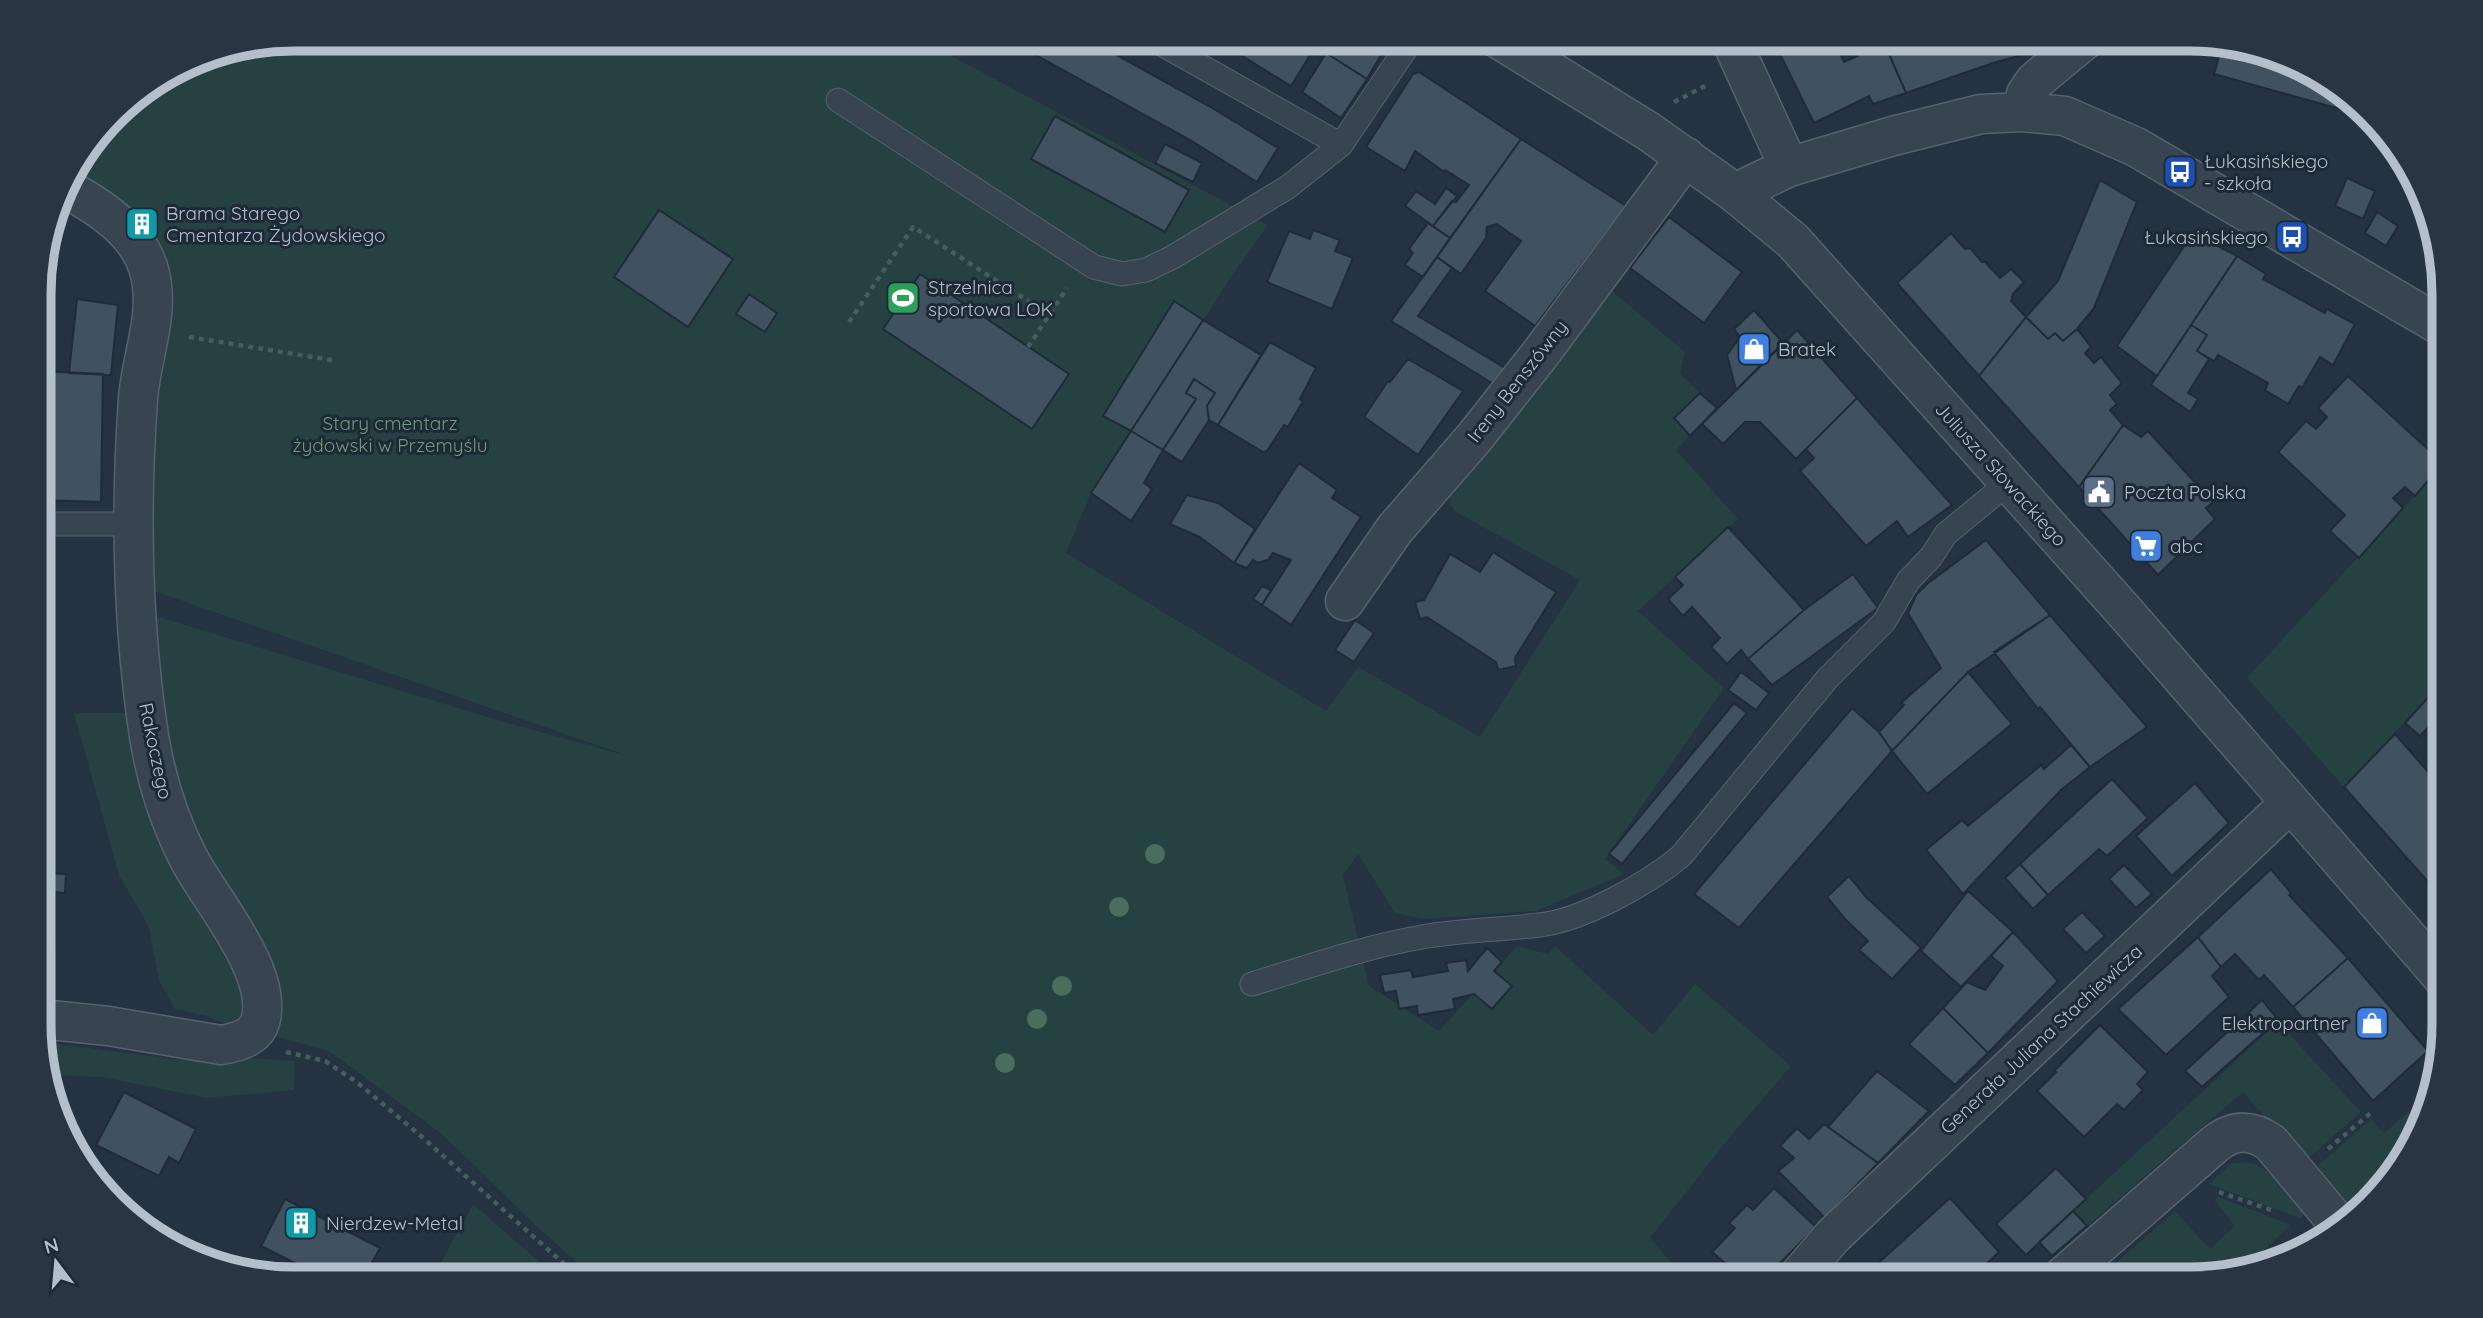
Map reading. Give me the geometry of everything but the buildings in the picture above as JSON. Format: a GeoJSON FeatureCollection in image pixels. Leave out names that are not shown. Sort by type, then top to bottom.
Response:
{"type":"FeatureCollection","features":[{"type":"Feature","properties":{"kind":"street","name":"Juliusza Słowackiego"},"geometry":{"type":"LineString","coordinates":[[1519,51],[1591,94],[1686,157],[1735,192],[1793,241],[2124,611],[2432,965]]}},
{"type":"Feature","properties":{"kind":"street"},"geometry":{"type":"LineString","coordinates":[[1736,51],[1789,167]]}},
{"type":"Feature","properties":{"kind":"street"},"geometry":{"type":"LineString","coordinates":[[2022,112],[2026,94],[2035,81],[2071,51]]}},
{"type":"Feature","properties":{"kind":"street"},"geometry":{"type":"LineString","coordinates":[[1735,192],[1789,167],[1893,136],[1981,114],[2022,112],[2065,116],[2136,147],[2432,321]]}},
{"type":"Feature","properties":{"kind":"street","name":"Ireny Benszówny"},"geometry":{"type":"LineString","coordinates":[[1345,601],[1395,528],[1474,439],[1686,157]]}},
{"type":"Feature","properties":{"kind":"street","name":"Rakoczego"},"geometry":{"type":"LineString","coordinates":[[73,192],[116,221],[130,235],[150,272],[154,303],[142,362],[138,399],[132,524],[137,646],[156,768],[167,807],[190,861],[241,943],[257,975],[261,1001],[260,1024],[249,1036]]}},
{"type":"Feature","properties":{"kind":"street","name":"Generała Juliana Stachiewicza"},"geometry":{"type":"LineString","coordinates":[[1807,1267],[1843,1227],[2290,803]]}},
{"type":"Feature","properties":{"kind":"street"},"geometry":{"type":"LineString","coordinates":[[51,1019],[221,1045],[236,1043],[249,1036]]}},
{"type":"Feature","properties":{"kind":"street"},"geometry":{"type":"LineString","coordinates":[[2074,1267],[2225,1136],[2237,1132],[2260,1135],[2271,1143],[2334,1219]]}},
{"type":"Feature","properties":{"kind":"lane"},"geometry":{"type":"LineString","coordinates":[[1174,51],[1342,145]]}},
{"type":"Feature","properties":{"kind":"lane"},"geometry":{"type":"LineString","coordinates":[[838,100],[1094,267],[1115,273],[1146,270],[1173,257],[1288,187],[1342,145],[1404,51]]}},
{"type":"Feature","properties":{"kind":"lane"},"geometry":{"type":"LineString","coordinates":[[1252,984],[1383,945],[1421,937],[1468,930],[1540,925],[1563,920],[1658,875],[1681,856],[1827,679],[1884,622],[1908,581],[1931,557],[1946,534],[2008,483]]}},
{"type":"Feature","properties":{"kind":"lane"},"geometry":{"type":"LineString","coordinates":[[51,524],[132,524]]}},
{"type":"Feature","properties":{"kind":"path"},"geometry":{"type":"LineString","coordinates":[[1674,102],[1708,84]]}},
{"type":"Feature","properties":{"kind":"path"},"geometry":{"type":"LineString","coordinates":[[849,322],[913,227],[1050,315]]}},
{"type":"Feature","properties":{"kind":"path"},"geometry":{"type":"LineString","coordinates":[[1028,347],[1084,260]]}},
{"type":"Feature","properties":{"kind":"path"},"geometry":{"type":"LineString","coordinates":[[150,331],[337,361]]}},
{"type":"Feature","properties":{"kind":"path"},"geometry":{"type":"LineString","coordinates":[[249,1036],[256,1046],[325,1060],[358,1083],[568,1267]]}},
{"type":"Feature","properties":{"kind":"path"},"geometry":{"type":"LineString","coordinates":[[2321,1155],[2372,1112]]}},
{"type":"Feature","properties":{"kind":"path"},"geometry":{"type":"LineString","coordinates":[[2208,1188],[2287,1216]]}},
{"type":"Feature","properties":{"kind":"green space","name":"Stary cmentarz żydowski w Przemyślu"},"geometry":{"type":"Polygon","coordinates":[[[278,51],[942,51],[1268,225],[1231,277],[1091,493],[1066,553],[1326,711],[1358,667],[1480,737],[1580,580],[1456,512],[1450,504],[1450,492],[1607,287],[1685,352],[1680,374],[1717,408],[1676,450],[1738,519],[1638,611],[1724,688],[1605,859],[1624,874],[1536,911],[1424,919],[1395,913],[1358,854],[1343,875],[1369,986],[1439,1031],[1517,946],[1548,954],[1555,946],[1653,1035],[1695,984],[1791,1066],[1725,1143],[1650,1238],[1675,1267],[582,1267],[535,1225],[442,1134],[329,1051],[270,1035],[196,853],[162,755],[146,613],[504,722],[631,757],[154,591],[147,561],[155,419],[169,293],[76,186],[101,146],[134,111],[172,83],[216,64],[247,55],[278,51]]]}},
{"type":"Feature","properties":{"kind":"green space"},"geometry":{"type":"Polygon","coordinates":[[[2432,477],[2432,693],[2344,787],[2247,678],[2432,477]]]}},
{"type":"Feature","properties":{"kind":"green space"},"geometry":{"type":"Polygon","coordinates":[[[74,713],[135,713],[252,1014],[235,1028],[207,1016],[175,1009],[159,981],[149,927],[119,875],[74,713]]]}},
{"type":"Feature","properties":{"kind":"green space"},"geometry":{"type":"Polygon","coordinates":[[[2278,1022],[2361,1112],[2304,1162],[2243,1092],[2087,1226],[2073,1211],[2278,1022]]]}},
{"type":"Feature","properties":{"kind":"green space"},"geometry":{"type":"Polygon","coordinates":[[[52,1043],[182,1060],[202,1054],[295,1061],[294,1090],[207,1098],[102,1077],[56,1075],[52,1043]]]}},
{"type":"Feature","properties":{"kind":"green space"},"geometry":{"type":"Polygon","coordinates":[[[2419,1103],[2407,1132],[2391,1159],[2372,1184],[2346,1210],[2313,1170],[2371,1119],[2384,1133],[2419,1103]]]}},
{"type":"Feature","properties":{"kind":"green space"},"geometry":{"type":"Polygon","coordinates":[[[2232,1163],[2250,1163],[2265,1170],[2280,1184],[2304,1215],[2300,1218],[2209,1184],[2232,1163]]]}},
{"type":"Feature","properties":{"kind":"green space"},"geometry":{"type":"Polygon","coordinates":[[[2218,1197],[2291,1225],[2255,1257],[2236,1263],[2205,1267],[2111,1267],[2175,1211],[2210,1249],[2235,1226],[2214,1200],[2218,1197]]]}},
{"type":"Feature","properties":{"kind":"green space"},"geometry":{"type":"Polygon","coordinates":[[[473,1204],[545,1267],[439,1267],[473,1204]]]}},
{"type":"Feature","properties":{"kind":"place","name":"Łukasińskiego - szkoła"},"geometry":{"type":"Point","coordinates":[2180,172]}},
{"type":"Feature","properties":{"kind":"place","name":"Brama Starego Cmentarza Żydowskiego"},"geometry":{"type":"Point","coordinates":[142,224]}},
{"type":"Feature","properties":{"kind":"place","name":"Łukasińskiego"},"geometry":{"type":"Point","coordinates":[2292,237]}},
{"type":"Feature","properties":{"kind":"place","name":"Strzelnica sportowa LOK"},"geometry":{"type":"Point","coordinates":[903,298]}},
{"type":"Feature","properties":{"kind":"place","name":"Bratek"},"geometry":{"type":"Point","coordinates":[1754,349]}},
{"type":"Feature","properties":{"kind":"place","name":"Poczta Polska"},"geometry":{"type":"Point","coordinates":[2099,492]}},
{"type":"Feature","properties":{"kind":"place","name":"abc"},"geometry":{"type":"Point","coordinates":[2146,546]}},
{"type":"Feature","properties":{"kind":"place","name":"Elektropartner"},"geometry":{"type":"Point","coordinates":[2372,1023]}},
{"type":"Feature","properties":{"kind":"place","name":"Nierdzew-Metal"},"geometry":{"type":"Point","coordinates":[301,1223]}}]}
